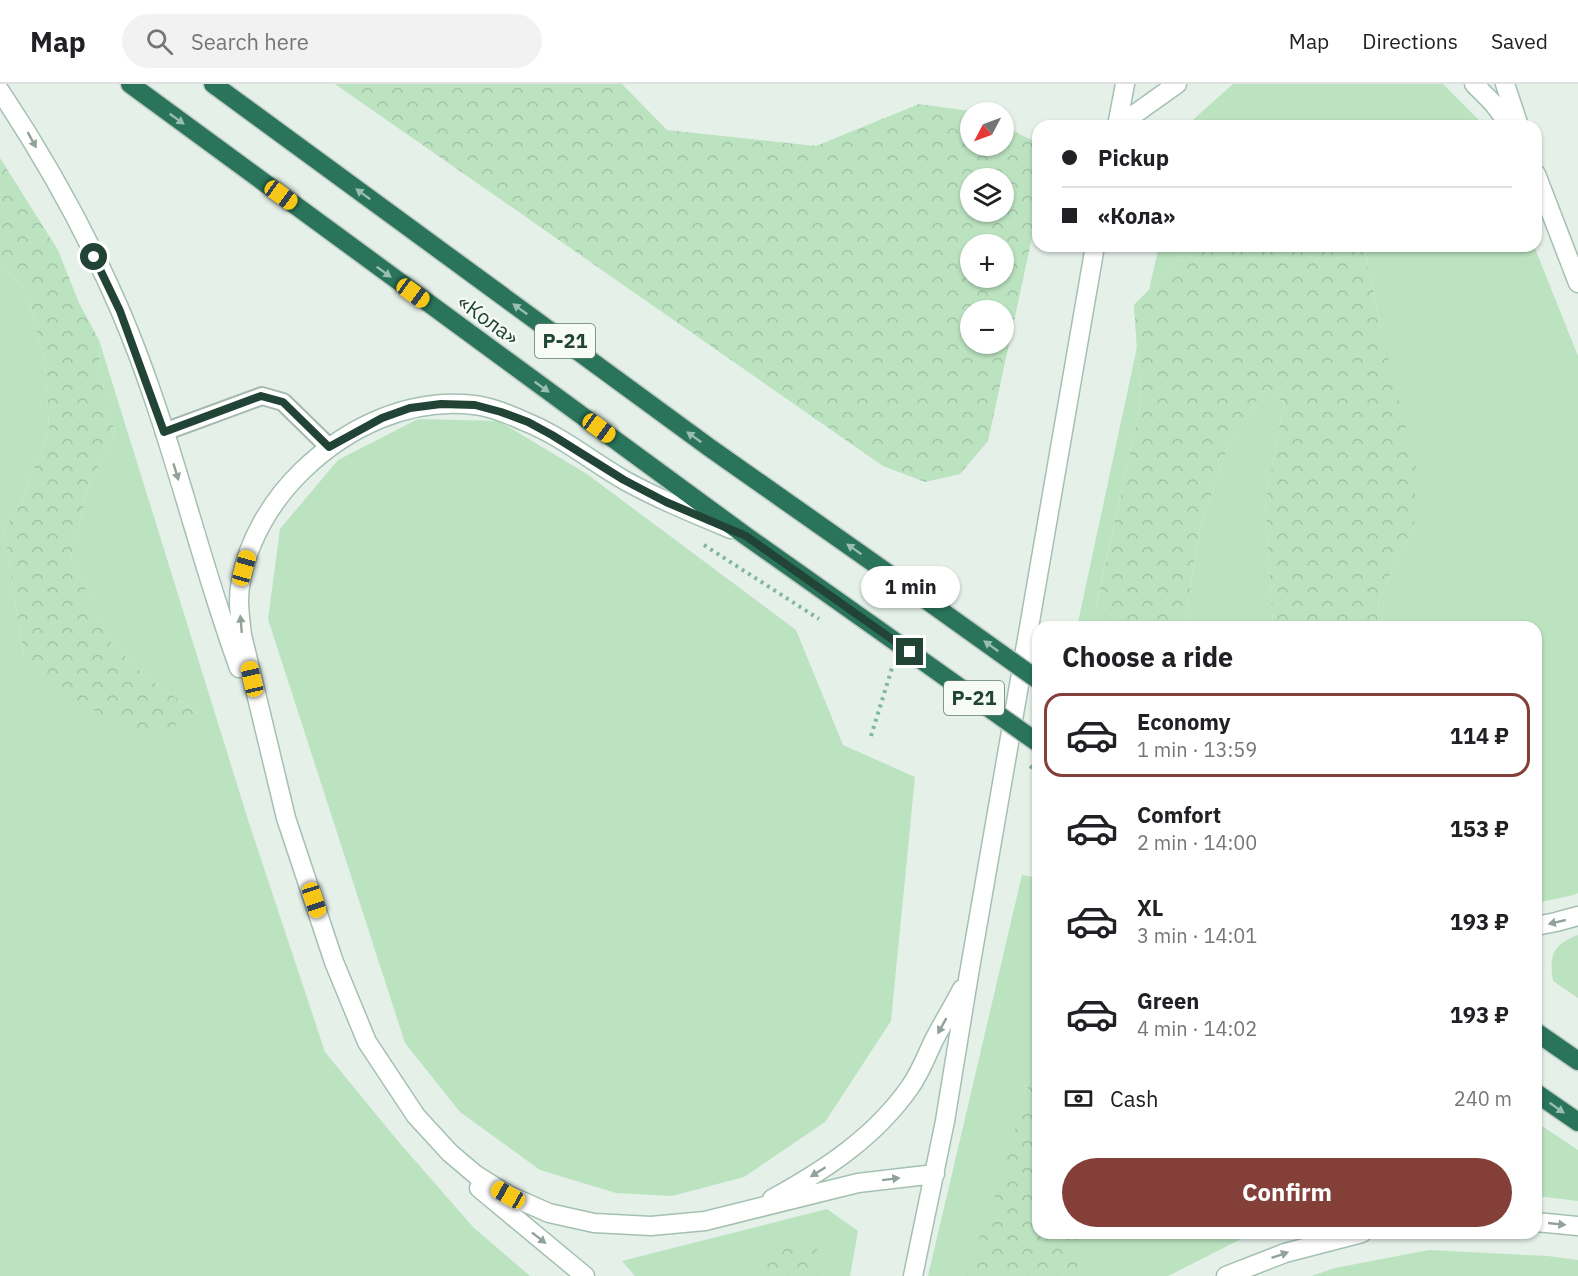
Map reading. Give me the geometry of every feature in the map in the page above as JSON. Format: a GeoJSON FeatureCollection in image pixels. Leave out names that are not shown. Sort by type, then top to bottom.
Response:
{"type":"FeatureCollection","features":[{"type":"Feature","properties":{"kind":"highway","name":"«Кола»"},"geometry":{"type":"LineString","coordinates":[[130,84],[746,536],[1032,739]]}},
{"type":"Feature","properties":{"kind":"highway","name":"«Кола»"},"geometry":{"type":"LineString","coordinates":[[213,84],[710,448],[1032,676]]}},
{"type":"Feature","properties":{"kind":"highway"},"geometry":{"type":"LineString","coordinates":[[1542,1036],[1578,1061]]}},
{"type":"Feature","properties":{"kind":"highway"},"geometry":{"type":"LineString","coordinates":[[1542,1097],[1578,1122]]}},
{"type":"Feature","properties":{"kind":"main road"},"geometry":{"type":"LineString","coordinates":[[1119,120],[1125,84]]}},
{"type":"Feature","properties":{"kind":"main road"},"geometry":{"type":"LineString","coordinates":[[1126,120],[1177,84]]}},
{"type":"Feature","properties":{"kind":"main road"},"geometry":{"type":"LineString","coordinates":[[1474,84],[1506,120]]}},
{"type":"Feature","properties":{"kind":"main road"},"geometry":{"type":"LineString","coordinates":[[1505,84],[1517,120]]}},
{"type":"Feature","properties":{"kind":"main road"},"geometry":{"type":"LineString","coordinates":[[0,91],[26,130],[77,222],[120,311],[164,432],[219,612],[273,762]]}},
{"type":"Feature","properties":{"kind":"main road"},"geometry":{"type":"LineString","coordinates":[[1542,190],[1578,283]]}},
{"type":"Feature","properties":{"kind":"main road"},"geometry":{"type":"LineString","coordinates":[[914,1276],[954,1070],[1094,252]]}},
{"type":"Feature","properties":{"kind":"main road"},"geometry":{"type":"LineString","coordinates":[[746,536],[666,502],[624,480],[528,422],[475,405],[441,404],[410,408],[382,418],[329,447],[297,476],[269,512],[251,547],[240,581],[239,609],[242,635],[286,818],[334,962],[367,1042],[416,1116],[450,1153],[491,1186],[549,1213],[594,1223],[651,1226],[705,1221],[858,1183],[934,1174]]}},
{"type":"Feature","properties":{"kind":"main road"},"geometry":{"type":"LineString","coordinates":[[1542,925],[1578,916]]}},
{"type":"Feature","properties":{"kind":"main road"},"geometry":{"type":"LineString","coordinates":[[752,1209],[834,1162],[887,1116],[911,1086],[924,1065],[969,974]]}},
{"type":"Feature","properties":{"kind":"main road"},"geometry":{"type":"LineString","coordinates":[[387,1074],[407,1113],[437,1152],[585,1276]]}},
{"type":"Feature","properties":{"kind":"main road"},"geometry":{"type":"LineString","coordinates":[[1542,1223],[1578,1226]]}},
{"type":"Feature","properties":{"kind":"main road"},"geometry":{"type":"LineString","coordinates":[[1226,1276],[1285,1253],[1339,1239]]}},
{"type":"Feature","properties":{"kind":"lane"},"geometry":{"type":"LineString","coordinates":[[164,432],[261,396],[283,402],[329,447]]}},
{"type":"Feature","properties":{"kind":"path"},"geometry":{"type":"LineString","coordinates":[[698,541],[828,625]]}},
{"type":"Feature","properties":{"kind":"path"},"geometry":{"type":"LineString","coordinates":[[883,662],[898,672]]}},
{"type":"Feature","properties":{"kind":"path"},"geometry":{"type":"LineString","coordinates":[[871,736],[892,668]]}},
{"type":"Feature","properties":{"kind":"green space"},"geometry":{"type":"Polygon","coordinates":[[[335,84],[622,84],[667,130],[816,146],[919,104],[960,110],[960,156],[1014,156],[1014,131],[1032,140],[1032,238],[1014,321],[1014,300],[960,300],[960,354],[1007,354],[988,441],[960,474],[925,482],[883,466],[335,84]]]}},
{"type":"Feature","properties":{"kind":"green space"},"geometry":{"type":"Polygon","coordinates":[[[1233,84],[1443,84],[1479,120],[1193,120],[1233,84]]]}},
{"type":"Feature","properties":{"kind":"green space"},"geometry":{"type":"Polygon","coordinates":[[[0,158],[58,250],[79,303],[99,340],[100,372],[115,434],[89,484],[71,557],[108,639],[143,674],[203,717],[143,734],[68,698],[24,657],[4,530],[22,501],[49,429],[45,362],[27,293],[0,261],[0,158]]]}},
{"type":"Feature","properties":{"kind":"green space"},"geometry":{"type":"Polygon","coordinates":[[[1158,252],[1187,252],[1149,290],[1158,252]]]}},
{"type":"Feature","properties":{"kind":"green space"},"geometry":{"type":"Polygon","coordinates":[[[1187,252],[1365,252],[1383,337],[1416,468],[1414,525],[1379,599],[1377,621],[1273,621],[1265,503],[1284,403],[1266,386],[1228,447],[1199,531],[1185,621],[1110,621],[1096,606],[1141,403],[1134,305],[1187,252]]]}},
{"type":"Feature","properties":{"kind":"green space"},"geometry":{"type":"Polygon","coordinates":[[[1365,252],[1536,252],[1578,356],[1578,893],[1574,895],[1542,902],[1542,621],[1377,621],[1379,599],[1414,525],[1383,337],[1365,252]]]}},
{"type":"Feature","properties":{"kind":"green space"},"geometry":{"type":"Polygon","coordinates":[[[0,261],[27,293],[45,362],[49,429],[22,501],[4,530],[24,657],[202,716],[143,674],[108,639],[71,557],[89,484],[115,434],[100,372],[99,340],[249,823],[325,1052],[397,1140],[474,1228],[530,1276],[0,1276],[0,261]]]}},
{"type":"Feature","properties":{"kind":"green space"},"geometry":{"type":"Polygon","coordinates":[[[1149,290],[1137,347],[1134,305],[1149,290]]]}},
{"type":"Feature","properties":{"kind":"green space"},"geometry":{"type":"Polygon","coordinates":[[[1137,347],[1141,403],[1096,605],[1111,621],[1078,621],[1137,347]]]}},
{"type":"Feature","properties":{"kind":"green space"},"geometry":{"type":"Polygon","coordinates":[[[1266,386],[1284,403],[1265,503],[1273,621],[1185,621],[1199,531],[1228,447],[1266,386]]]}},
{"type":"Feature","properties":{"kind":"green space"},"geometry":{"type":"Polygon","coordinates":[[[418,419],[499,421],[587,474],[796,630],[843,745],[915,777],[891,1021],[825,1122],[744,1177],[672,1196],[616,1193],[540,1170],[460,1112],[405,1043],[268,619],[280,529],[338,460],[418,419]]]}},
{"type":"Feature","properties":{"kind":"green space"},"geometry":{"type":"Polygon","coordinates":[[[1022,875],[1032,877],[1032,1239],[1241,1239],[1168,1276],[928,1276],[1022,875]]]}},
{"type":"Feature","properties":{"kind":"green space"},"geometry":{"type":"Polygon","coordinates":[[[1578,935],[1578,998],[1553,981],[1552,965],[1558,947],[1578,935]]]}},
{"type":"Feature","properties":{"kind":"green space"},"geometry":{"type":"Polygon","coordinates":[[[1032,1065],[1032,1239],[1083,1239],[1076,1276],[965,1276],[995,1196],[1030,1080],[1032,1065]]]}},
{"type":"Feature","properties":{"kind":"green space"},"geometry":{"type":"Polygon","coordinates":[[[1542,1126],[1578,1150],[1578,1201],[1542,1197],[1542,1126]]]}},
{"type":"Feature","properties":{"kind":"green space"},"geometry":{"type":"Polygon","coordinates":[[[827,1209],[858,1231],[850,1276],[635,1276],[622,1261],[827,1209]]]}},
{"type":"Feature","properties":{"kind":"green space"},"geometry":{"type":"Polygon","coordinates":[[[777,1246],[817,1249],[828,1276],[753,1276],[777,1246]]]}},
{"type":"Feature","properties":{"kind":"green space"},"geometry":{"type":"Polygon","coordinates":[[[1429,1250],[1548,1256],[1578,1260],[1578,1276],[1311,1276],[1335,1268],[1429,1250]]]}},
{"type":"Feature","properties":{"kind":"route"},"geometry":{"type":"LineString","coordinates":[[94,257],[120,311],[164,432],[261,396],[283,402],[329,447],[382,418],[410,408],[441,404],[475,405],[501,412],[528,422],[552,435],[624,480],[666,502],[746,536],[910,652]]}}]}
